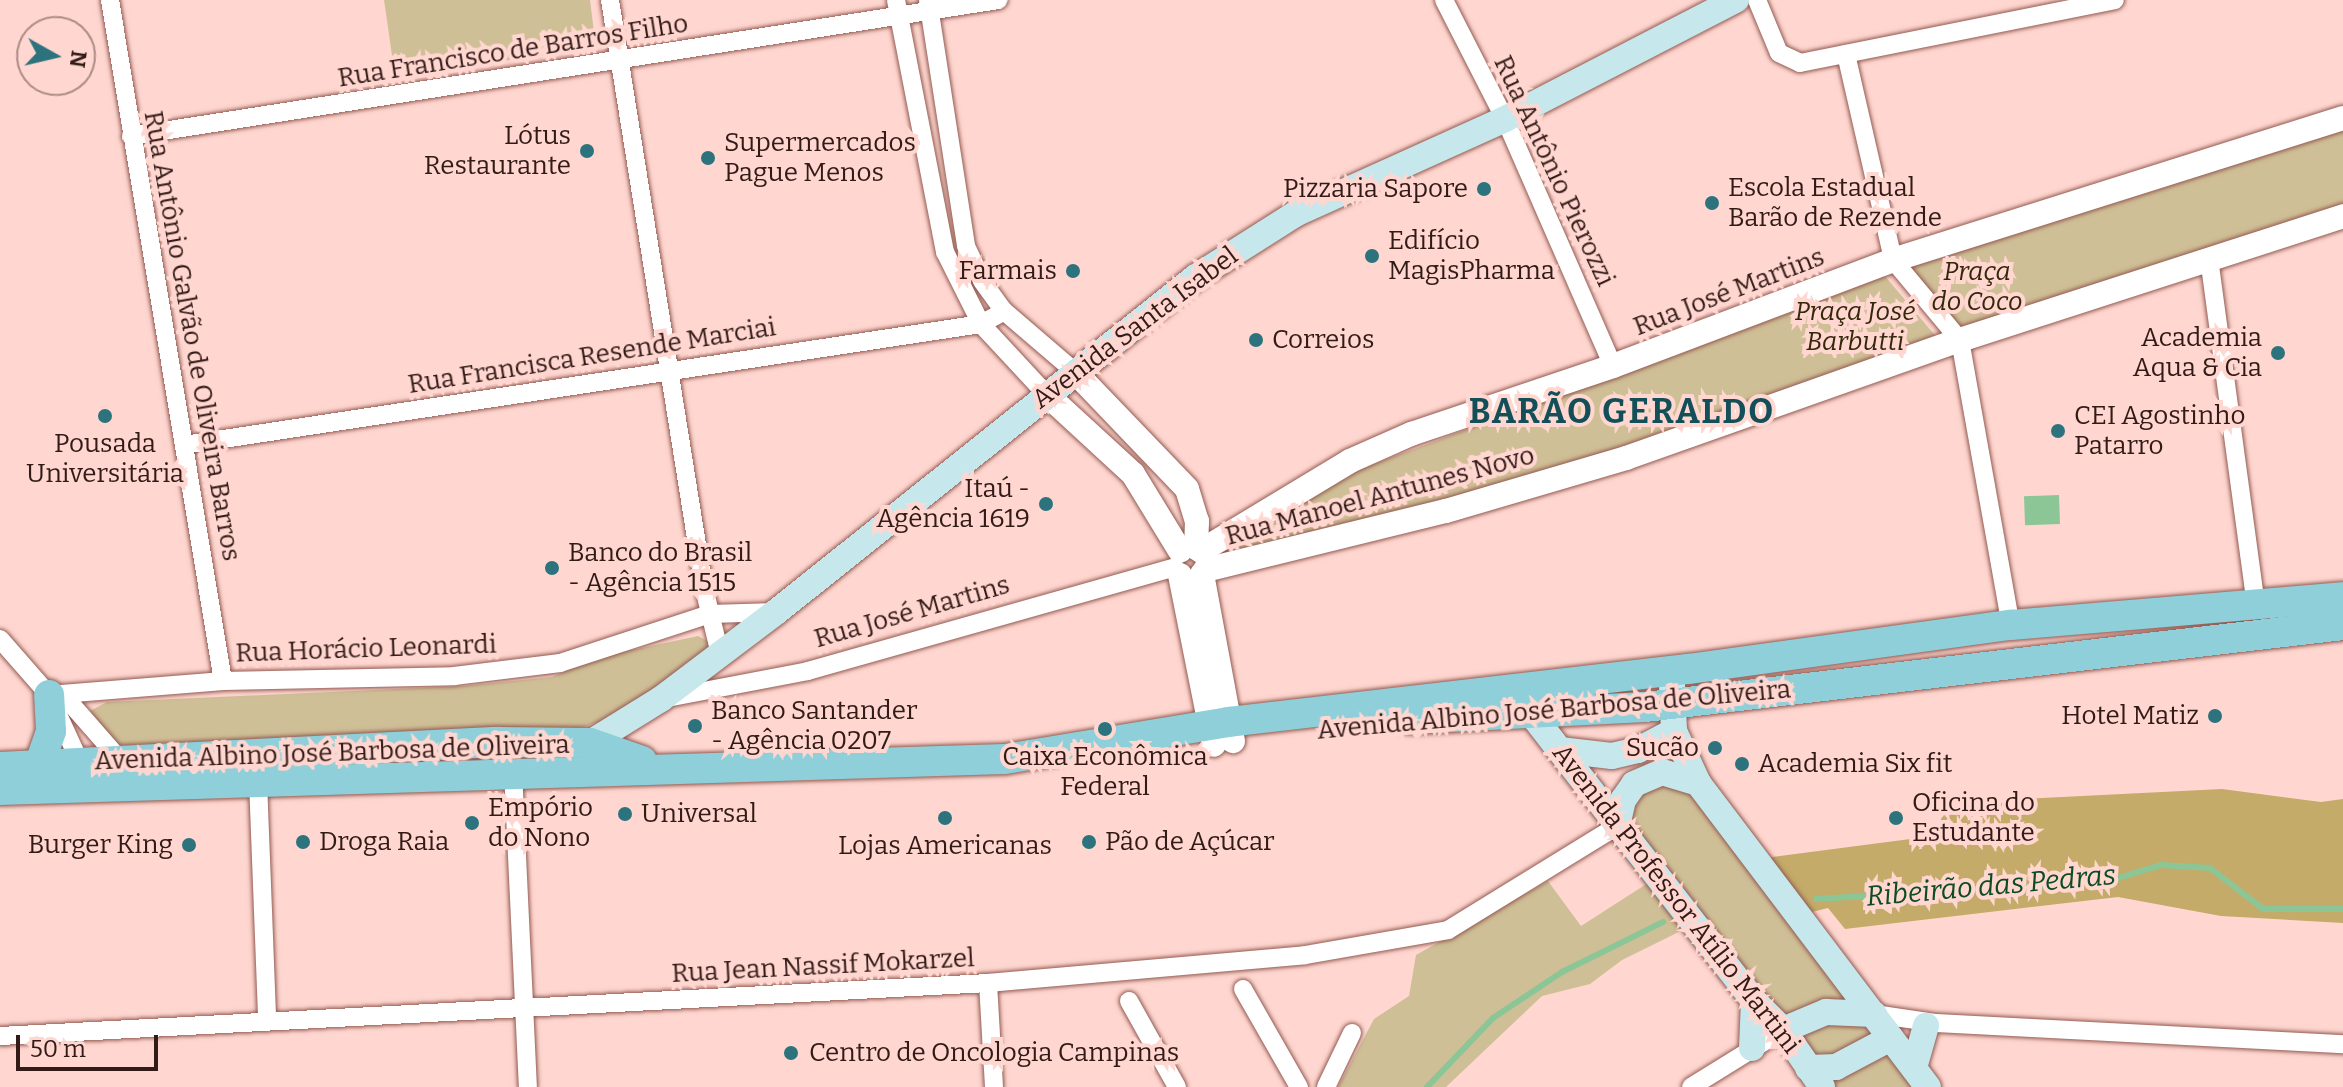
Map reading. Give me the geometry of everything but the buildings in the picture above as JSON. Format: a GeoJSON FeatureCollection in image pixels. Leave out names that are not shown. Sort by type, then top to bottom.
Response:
{"type":"FeatureCollection","features":[{"type":"Feature","properties":{"kind":"main road","name":"Avenida Santa Isabel"},"geometry":{"type":"LineString","coordinates":[[590,743],[661,699],[776,612],[1074,371],[1196,277],[1297,213],[1505,119],[1736,0]]}},
{"type":"Feature","properties":{"kind":"main road","name":"Avenida Albino José Barbosa de Oliveira"},"geometry":{"type":"LineString","coordinates":[[0,767],[39,766],[86,776],[258,781],[549,769],[1005,759],[1028,768],[1115,762],[1221,733],[1602,676],[1672,671],[2011,625],[2343,597]]}},
{"type":"Feature","properties":{"kind":"main road","name":"Avenida Albino José Barbosa de Oliveira"},"geometry":{"type":"LineString","coordinates":[[1221,733],[1379,721],[1545,732],[1570,709],[1673,717],[2343,625]]}},
{"type":"Feature","properties":{"kind":"main road"},"geometry":{"type":"LineString","coordinates":[[1672,671],[1673,717],[1698,783],[1921,1078]]}},
{"type":"Feature","properties":{"kind":"main road"},"geometry":{"type":"LineString","coordinates":[[1570,709],[1602,676]]}},
{"type":"Feature","properties":{"kind":"main road"},"geometry":{"type":"LineString","coordinates":[[39,766],[51,731],[49,695]]}},
{"type":"Feature","properties":{"kind":"main road"},"geometry":{"type":"LineString","coordinates":[[1545,732],[1612,756],[1638,750],[1673,717]]}},
{"type":"Feature","properties":{"kind":"main road","name":"Avenida Professor Atílio Martini"},"geometry":{"type":"LineString","coordinates":[[1545,732],[1754,1001],[1783,1030],[1815,1077]]}},
{"type":"Feature","properties":{"kind":"main road","name":"Avenida Albino José Barbosa de Oliveira"},"geometry":{"type":"LineString","coordinates":[[0,790],[86,776],[121,761],[499,742],[590,743],[659,768]]}},
{"type":"Feature","properties":{"kind":"main road"},"geometry":{"type":"LineString","coordinates":[[549,769],[590,743]]}},
{"type":"Feature","properties":{"kind":"main road"},"geometry":{"type":"LineString","coordinates":[[1617,826],[1623,800],[1634,784],[1662,772],[1698,783]]}},
{"type":"Feature","properties":{"kind":"main road"},"geometry":{"type":"LineString","coordinates":[[1752,1048],[1754,1001]]}},
{"type":"Feature","properties":{"kind":"main road"},"geometry":{"type":"LineString","coordinates":[[1783,1030],[1826,1012],[1874,1014]]}},
{"type":"Feature","properties":{"kind":"main road"},"geometry":{"type":"LineString","coordinates":[[1921,1078],[1931,1025]]}},
{"type":"Feature","properties":{"kind":"main road"},"geometry":{"type":"LineString","coordinates":[[1815,1077],[1891,1038]]}},
{"type":"Feature","properties":{"kind":"street","name":"Rua Antônio Galvão de Oliveira Barros"},"geometry":{"type":"LineString","coordinates":[[110,0],[223,681]]}},
{"type":"Feature","properties":{"kind":"street"},"geometry":{"type":"LineString","coordinates":[[610,0],[668,370],[710,614],[720,654]]}},
{"type":"Feature","properties":{"kind":"street","name":"Rua Francisco de Barros Filho"},"geometry":{"type":"LineString","coordinates":[[131,136],[619,62],[898,8],[998,0]]}},
{"type":"Feature","properties":{"kind":"street","name":"Rua Antônio Pierozzi"},"geometry":{"type":"LineString","coordinates":[[1444,0],[1505,119],[1613,366]]}},
{"type":"Feature","properties":{"kind":"street"},"geometry":{"type":"LineString","coordinates":[[1757,0],[1771,42],[1789,62],[1846,54],[2115,0]]}},
{"type":"Feature","properties":{"kind":"street"},"geometry":{"type":"LineString","coordinates":[[929,6],[966,246],[982,281],[1004,311],[1074,371],[1187,489],[1197,521],[1191,562],[1221,733]]}},
{"type":"Feature","properties":{"kind":"street"},"geometry":{"type":"LineString","coordinates":[[898,8],[945,252],[981,324],[1046,394],[1133,474],[1191,562]]}},
{"type":"Feature","properties":{"kind":"street"},"geometry":{"type":"LineString","coordinates":[[1846,54],[1893,260],[1960,340],[2011,625]]}},
{"type":"Feature","properties":{"kind":"street","name":"Rua José Martins"},"geometry":{"type":"LineString","coordinates":[[661,699],[808,671],[1191,562],[1350,461],[1411,434],[1613,366],[1893,260],[2343,118]]}},
{"type":"Feature","properties":{"kind":"street","name":"Rua Manoel Antunes Novo"},"geometry":{"type":"LineString","coordinates":[[1191,562],[1446,511],[1626,458],[1960,340],[2343,216]]}},
{"type":"Feature","properties":{"kind":"street"},"geometry":{"type":"LineString","coordinates":[[2209,258],[2256,605]]}},
{"type":"Feature","properties":{"kind":"street","name":"Rua Francisca Resende Marciai"},"geometry":{"type":"LineString","coordinates":[[184,445],[981,324],[1004,311]]}},
{"type":"Feature","properties":{"kind":"street","name":"Rua Horácio Leonardi"},"geometry":{"type":"LineString","coordinates":[[49,695],[223,681],[454,676],[560,663],[710,614],[776,612]]}},
{"type":"Feature","properties":{"kind":"street"},"geometry":{"type":"LineString","coordinates":[[0,639],[49,695],[86,776]]}},
{"type":"Feature","properties":{"kind":"street"},"geometry":{"type":"LineString","coordinates":[[49,695],[72,705],[121,761]]}},
{"type":"Feature","properties":{"kind":"street"},"geometry":{"type":"LineString","coordinates":[[513,771],[528,1087]]}},
{"type":"Feature","properties":{"kind":"street"},"geometry":{"type":"LineString","coordinates":[[258,781],[267,1020]]}},
{"type":"Feature","properties":{"kind":"street","name":"Rua Jean Nassif Mokarzel"},"geometry":{"type":"LineString","coordinates":[[0,1036],[988,983],[1305,955],[1448,930],[1617,826]]}},
{"type":"Feature","properties":{"kind":"street"},"geometry":{"type":"LineString","coordinates":[[988,983],[994,1087]]}},
{"type":"Feature","properties":{"kind":"street"},"geometry":{"type":"LineString","coordinates":[[1243,989],[1299,1087]]}},
{"type":"Feature","properties":{"kind":"street"},"geometry":{"type":"LineString","coordinates":[[1129,1001],[1177,1087]]}},
{"type":"Feature","properties":{"kind":"street"},"geometry":{"type":"LineString","coordinates":[[1874,1014],[1931,1025],[2343,1044]]}},
{"type":"Feature","properties":{"kind":"street"},"geometry":{"type":"LineString","coordinates":[[1891,1038],[1931,1025]]}},
{"type":"Feature","properties":{"kind":"street"},"geometry":{"type":"LineString","coordinates":[[1691,1087],[1783,1030]]}},
{"type":"Feature","properties":{"kind":"street"},"geometry":{"type":"LineString","coordinates":[[1326,1087],[1352,1033]]}},
{"type":"Feature","properties":{"kind":"green space"},"geometry":{"type":"Polygon","coordinates":[[[384,0],[590,0],[596,48],[395,76],[384,0]]]}},
{"type":"Feature","properties":{"kind":"green space","name":"Praça do Coco"},"geometry":{"type":"Polygon","coordinates":[[[2343,123],[2343,211],[1960,340],[1902,265],[2343,123]]]}},
{"type":"Feature","properties":{"kind":"green space","name":"Praça José Barbutti"},"geometry":{"type":"Polygon","coordinates":[[[1884,275],[1938,339],[1710,419],[1440,504],[1218,563],[1213,551],[1363,468],[1884,275]]]}},
{"type":"Feature","properties":{"kind":"green space"},"geometry":{"type":"Polygon","coordinates":[[[698,636],[709,642],[708,654],[615,717],[573,730],[123,751],[90,711],[107,702],[463,686],[552,677],[599,657],[698,636]]]}},
{"type":"Feature","properties":{"kind":"green space"},"geometry":{"type":"Polygon","coordinates":[[[1654,781],[1697,790],[1925,1087],[1833,1087],[1693,925],[1622,960],[1590,984],[1542,996],[1446,1087],[1338,1087],[1374,1019],[1409,996],[1416,955],[1548,881],[1581,926],[1662,874],[1624,824],[1628,804],[1654,781]]]}},
{"type":"Feature","properties":{"kind":"shaded area"},"geometry":{"type":"Polygon","coordinates":[[[2059,495],[2060,524],[2025,525],[2024,496],[2059,495]]]}},
{"type":"Feature","properties":{"kind":"shaded area"},"geometry":{"type":"Polygon","coordinates":[[[2222,789],[2321,802],[2343,799],[2343,923],[2221,916],[2118,897],[1845,929],[1828,908],[1808,913],[1765,858],[1941,835],[1941,803],[2222,789]]]}},
{"type":"Feature","properties":{"kind":"waterway","name":"Ribeirão das Pedras"},"geometry":{"type":"LineString","coordinates":[[1816,899],[2105,882],[2161,865],[2210,868],[2263,909],[2343,909]]}},
{"type":"Feature","properties":{"kind":"waterway"},"geometry":{"type":"LineString","coordinates":[[1427,1087],[1493,1018],[1562,972],[1663,922]]}},
{"type":"Feature","properties":{"kind":"place","name":"Lótus Restaurante"},"geometry":{"type":"Point","coordinates":[587,151]}},
{"type":"Feature","properties":{"kind":"place","name":"Supermercados Pague Menos"},"geometry":{"type":"Point","coordinates":[708,158]}},
{"type":"Feature","properties":{"kind":"place","name":"Pizzaria Sapore"},"geometry":{"type":"Point","coordinates":[1484,189]}},
{"type":"Feature","properties":{"kind":"place","name":"Escola Estadual Barão de Rezende"},"geometry":{"type":"Point","coordinates":[1712,203]}},
{"type":"Feature","properties":{"kind":"place","name":"Edifício MagisPharma"},"geometry":{"type":"Point","coordinates":[1372,256]}},
{"type":"Feature","properties":{"kind":"place","name":"Farmais"},"geometry":{"type":"Point","coordinates":[1073,271]}},
{"type":"Feature","properties":{"kind":"place","name":"Correios"},"geometry":{"type":"Point","coordinates":[1256,340]}},
{"type":"Feature","properties":{"kind":"place","name":"Academia Aqua & Cia"},"geometry":{"type":"Point","coordinates":[2278,353]}},
{"type":"Feature","properties":{"kind":"place","name":"Pousada Universitária"},"geometry":{"type":"Point","coordinates":[105,416]}},
{"type":"Feature","properties":{"kind":"place","name":"CEI Agostinho Patarro"},"geometry":{"type":"Point","coordinates":[2058,431]}},
{"type":"Feature","properties":{"kind":"place","name":"Itaú - Agência 1619"},"geometry":{"type":"Point","coordinates":[1046,504]}},
{"type":"Feature","properties":{"kind":"place","name":"Banco do Brasil - Agência 1515"},"geometry":{"type":"Point","coordinates":[552,568]}},
{"type":"Feature","properties":{"kind":"place","name":"Hotel Matiz"},"geometry":{"type":"Point","coordinates":[2215,716]}},
{"type":"Feature","properties":{"kind":"place","name":"Banco Santander - Agência 0207"},"geometry":{"type":"Point","coordinates":[695,726]}},
{"type":"Feature","properties":{"kind":"place","name":"Caixa Econômica Federal"},"geometry":{"type":"Point","coordinates":[1105,729]}},
{"type":"Feature","properties":{"kind":"place","name":"Sucão"},"geometry":{"type":"Point","coordinates":[1715,748]}},
{"type":"Feature","properties":{"kind":"place","name":"Academia Six fit"},"geometry":{"type":"Point","coordinates":[1742,764]}},
{"type":"Feature","properties":{"kind":"place","name":"Universal"},"geometry":{"type":"Point","coordinates":[625,814]}},
{"type":"Feature","properties":{"kind":"place","name":"Lojas Americanas"},"geometry":{"type":"Point","coordinates":[945,818]}},
{"type":"Feature","properties":{"kind":"place","name":"Oficina do Estudante"},"geometry":{"type":"Point","coordinates":[1896,818]}},
{"type":"Feature","properties":{"kind":"place","name":"Empório do Nono"},"geometry":{"type":"Point","coordinates":[472,823]}},
{"type":"Feature","properties":{"kind":"place","name":"Droga Raia"},"geometry":{"type":"Point","coordinates":[303,842]}},
{"type":"Feature","properties":{"kind":"place","name":"Pão de Açúcar"},"geometry":{"type":"Point","coordinates":[1089,842]}},
{"type":"Feature","properties":{"kind":"place","name":"Burger King"},"geometry":{"type":"Point","coordinates":[189,845]}},
{"type":"Feature","properties":{"kind":"place","name":"Centro de Oncologia Campinas"},"geometry":{"type":"Point","coordinates":[791,1053]}},
{"type":"Feature","properties":{"kind":"district","name":"BARÃO GERALDO"},"geometry":{"type":"Point","coordinates":[1622,412]}}]}
